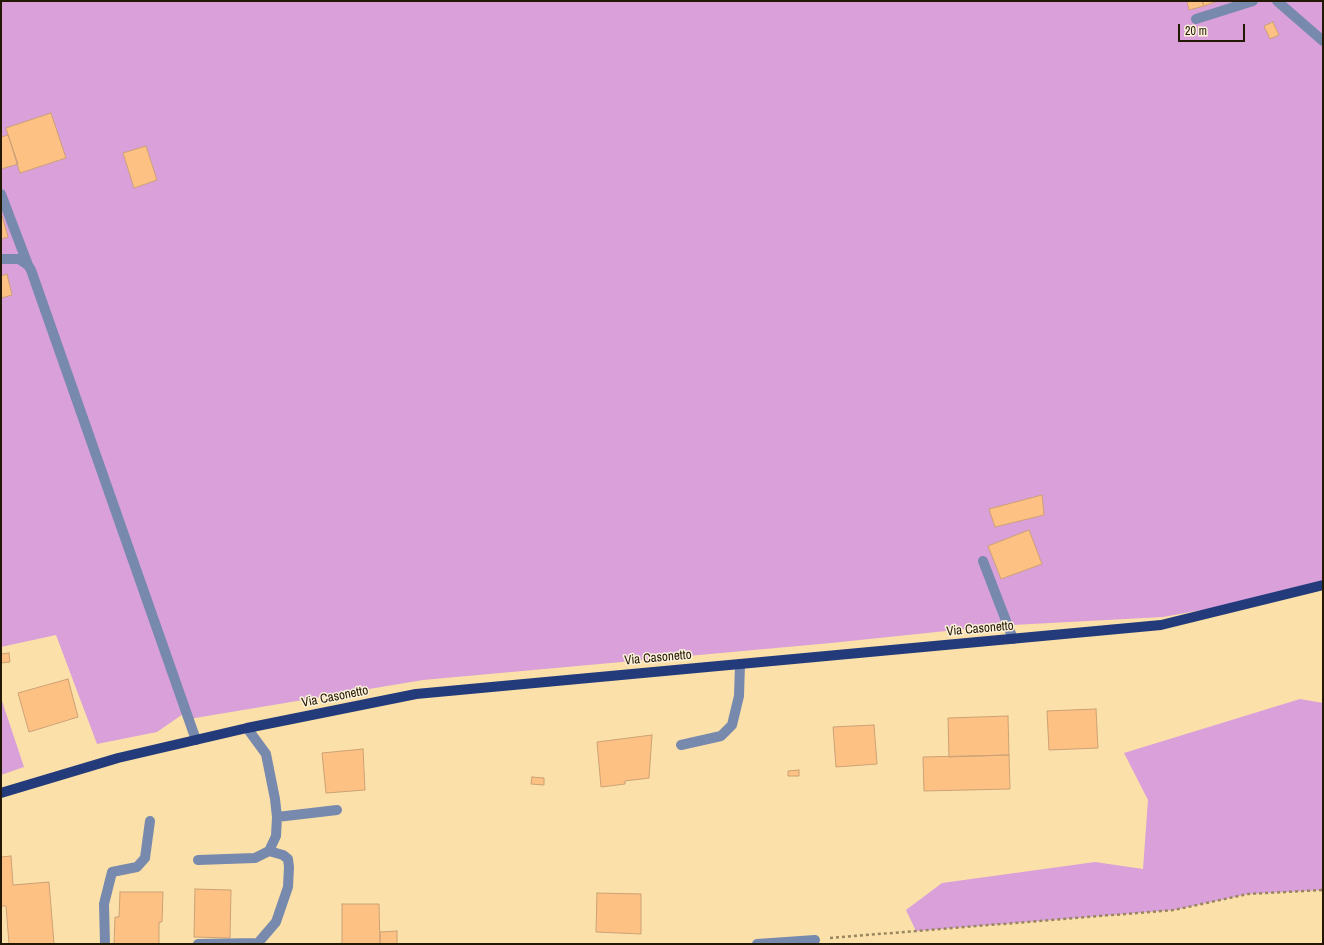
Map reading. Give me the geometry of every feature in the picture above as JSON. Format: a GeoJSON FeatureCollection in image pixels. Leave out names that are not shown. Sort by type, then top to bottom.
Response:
{"type":"FeatureCollection","features":[{"type":"Feature","properties":{"kind":"main road","name":"Via Casonetto"},"geometry":{"type":"LineString","coordinates":[[1,793],[118,758],[247,728],[416,694],[1161,625],[1323,585]]}},
{"type":"Feature","properties":{"kind":"street"},"geometry":{"type":"LineString","coordinates":[[1196,19],[1252,1]]}},
{"type":"Feature","properties":{"kind":"street"},"geometry":{"type":"LineString","coordinates":[[1277,1],[1323,41]]}},
{"type":"Feature","properties":{"kind":"street"},"geometry":{"type":"LineString","coordinates":[[1,194],[28,265],[196,740]]}},
{"type":"Feature","properties":{"kind":"street"},"geometry":{"type":"LineString","coordinates":[[1,260],[13,258],[19,259],[28,265]]}},
{"type":"Feature","properties":{"kind":"street"},"geometry":{"type":"LineString","coordinates":[[983,561],[1013,639]]}},
{"type":"Feature","properties":{"kind":"street"},"geometry":{"type":"LineString","coordinates":[[680,745],[721,736],[732,725],[739,696],[740,664]]}},
{"type":"Feature","properties":{"kind":"street"},"geometry":{"type":"LineString","coordinates":[[198,860],[255,858],[269,850],[276,836],[277,817],[275,798],[266,754],[247,728]]}},
{"type":"Feature","properties":{"kind":"street"},"geometry":{"type":"LineString","coordinates":[[277,817],[337,810]]}},
{"type":"Feature","properties":{"kind":"street"},"geometry":{"type":"LineString","coordinates":[[105,944],[104,904],[112,872],[138,867],[145,858],[150,821]]}},
{"type":"Feature","properties":{"kind":"street"},"geometry":{"type":"LineString","coordinates":[[198,944],[258,942],[276,922],[288,887],[289,867],[288,860],[283,855],[269,850]]}},
{"type":"Feature","properties":{"kind":"street"},"geometry":{"type":"LineString","coordinates":[[757,944],[815,940]]}},
{"type":"Feature","properties":{"kind":"path"},"geometry":{"type":"LineString","coordinates":[[815,940],[1174,910],[1248,894],[1323,890]]}},
{"type":"Feature","properties":{"kind":"shaded area"},"geometry":{"type":"Polygon","coordinates":[[[1,1],[1323,1],[1323,585],[1279,596],[1163,617],[994,626],[831,643],[423,680],[189,719],[186,712],[157,732],[97,744],[56,635],[1,647],[1,1]]]}},
{"type":"Feature","properties":{"kind":"shaded area"},"geometry":{"type":"Polygon","coordinates":[[[1,698],[24,767],[1,775],[1,698]]]}},
{"type":"Feature","properties":{"kind":"shaded area"},"geometry":{"type":"Polygon","coordinates":[[[1300,699],[1323,703],[1323,890],[1248,894],[1174,910],[916,931],[906,910],[942,883],[1095,862],[1143,869],[1148,800],[1124,753],[1300,699]]]}},
{"type":"Feature","properties":{"kind":"building"},"geometry":{"type":"Polygon","coordinates":[[[1187,1],[1202,1],[1204,6],[1189,10],[1187,1]]]}},
{"type":"Feature","properties":{"kind":"building"},"geometry":{"type":"Polygon","coordinates":[[[1202,1],[1218,1],[1204,6],[1202,1]]]}},
{"type":"Feature","properties":{"kind":"building"},"geometry":{"type":"Polygon","coordinates":[[[1273,22],[1279,35],[1270,39],[1264,26],[1273,22]]]}},
{"type":"Feature","properties":{"kind":"building"},"geometry":{"type":"Polygon","coordinates":[[[51,113],[66,158],[20,173],[6,128],[51,113]]]}},
{"type":"Feature","properties":{"kind":"building"},"geometry":{"type":"Polygon","coordinates":[[[8,135],[18,164],[1,169],[1,137],[8,135]]]}},
{"type":"Feature","properties":{"kind":"building"},"geometry":{"type":"Polygon","coordinates":[[[146,146],[157,180],[134,188],[123,153],[146,146]]]}},
{"type":"Feature","properties":{"kind":"building"},"geometry":{"type":"Polygon","coordinates":[[[1,212],[8,237],[1,239],[1,212]]]}},
{"type":"Feature","properties":{"kind":"building"},"geometry":{"type":"Polygon","coordinates":[[[7,274],[12,295],[1,298],[1,276],[7,274]]]}},
{"type":"Feature","properties":{"kind":"building"},"geometry":{"type":"Polygon","coordinates":[[[1042,495],[1044,515],[995,527],[989,509],[1042,495]]]}},
{"type":"Feature","properties":{"kind":"building"},"geometry":{"type":"Polygon","coordinates":[[[1029,530],[1042,564],[1001,579],[988,546],[1029,530]]]}},
{"type":"Feature","properties":{"kind":"building"},"geometry":{"type":"Polygon","coordinates":[[[9,653],[10,662],[1,663],[1,654],[9,653]]]}},
{"type":"Feature","properties":{"kind":"building"},"geometry":{"type":"Polygon","coordinates":[[[68,679],[78,717],[29,732],[18,693],[68,679]]]}},
{"type":"Feature","properties":{"kind":"building"},"geometry":{"type":"Polygon","coordinates":[[[1096,709],[1098,748],[1049,750],[1047,711],[1096,709]]]}},
{"type":"Feature","properties":{"kind":"building"},"geometry":{"type":"Polygon","coordinates":[[[1008,716],[1009,755],[949,757],[948,718],[1008,716]]]}},
{"type":"Feature","properties":{"kind":"building"},"geometry":{"type":"Polygon","coordinates":[[[874,725],[877,764],[836,767],[833,727],[874,725]]]}},
{"type":"Feature","properties":{"kind":"building"},"geometry":{"type":"Polygon","coordinates":[[[652,735],[649,778],[625,781],[625,784],[601,787],[597,742],[652,735]]]}},
{"type":"Feature","properties":{"kind":"building"},"geometry":{"type":"Polygon","coordinates":[[[363,749],[365,790],[326,793],[322,753],[363,749]]]}},
{"type":"Feature","properties":{"kind":"building"},"geometry":{"type":"Polygon","coordinates":[[[1009,755],[1010,789],[924,791],[923,757],[1009,755]]]}},
{"type":"Feature","properties":{"kind":"building"},"geometry":{"type":"Polygon","coordinates":[[[799,770],[799,776],[788,776],[788,771],[799,770]]]}},
{"type":"Feature","properties":{"kind":"building"},"geometry":{"type":"Polygon","coordinates":[[[532,777],[544,778],[544,785],[531,784],[532,777]]]}},
{"type":"Feature","properties":{"kind":"building"},"geometry":{"type":"Polygon","coordinates":[[[11,856],[13,885],[49,882],[54,944],[9,944],[6,906],[1,906],[1,857],[11,856]]]}},
{"type":"Feature","properties":{"kind":"building"},"geometry":{"type":"Polygon","coordinates":[[[195,889],[231,890],[230,938],[194,937],[195,889]]]}},
{"type":"Feature","properties":{"kind":"building"},"geometry":{"type":"Polygon","coordinates":[[[120,892],[163,892],[162,922],[159,922],[159,944],[114,944],[115,917],[119,917],[120,892]]]}},
{"type":"Feature","properties":{"kind":"building"},"geometry":{"type":"Polygon","coordinates":[[[597,893],[641,894],[641,934],[596,932],[597,893]]]}},
{"type":"Feature","properties":{"kind":"building"},"geometry":{"type":"Polygon","coordinates":[[[342,904],[379,904],[380,944],[342,944],[342,904]]]}},
{"type":"Feature","properties":{"kind":"building"},"geometry":{"type":"Polygon","coordinates":[[[397,931],[397,944],[380,944],[380,932],[397,931]]]}}]}
